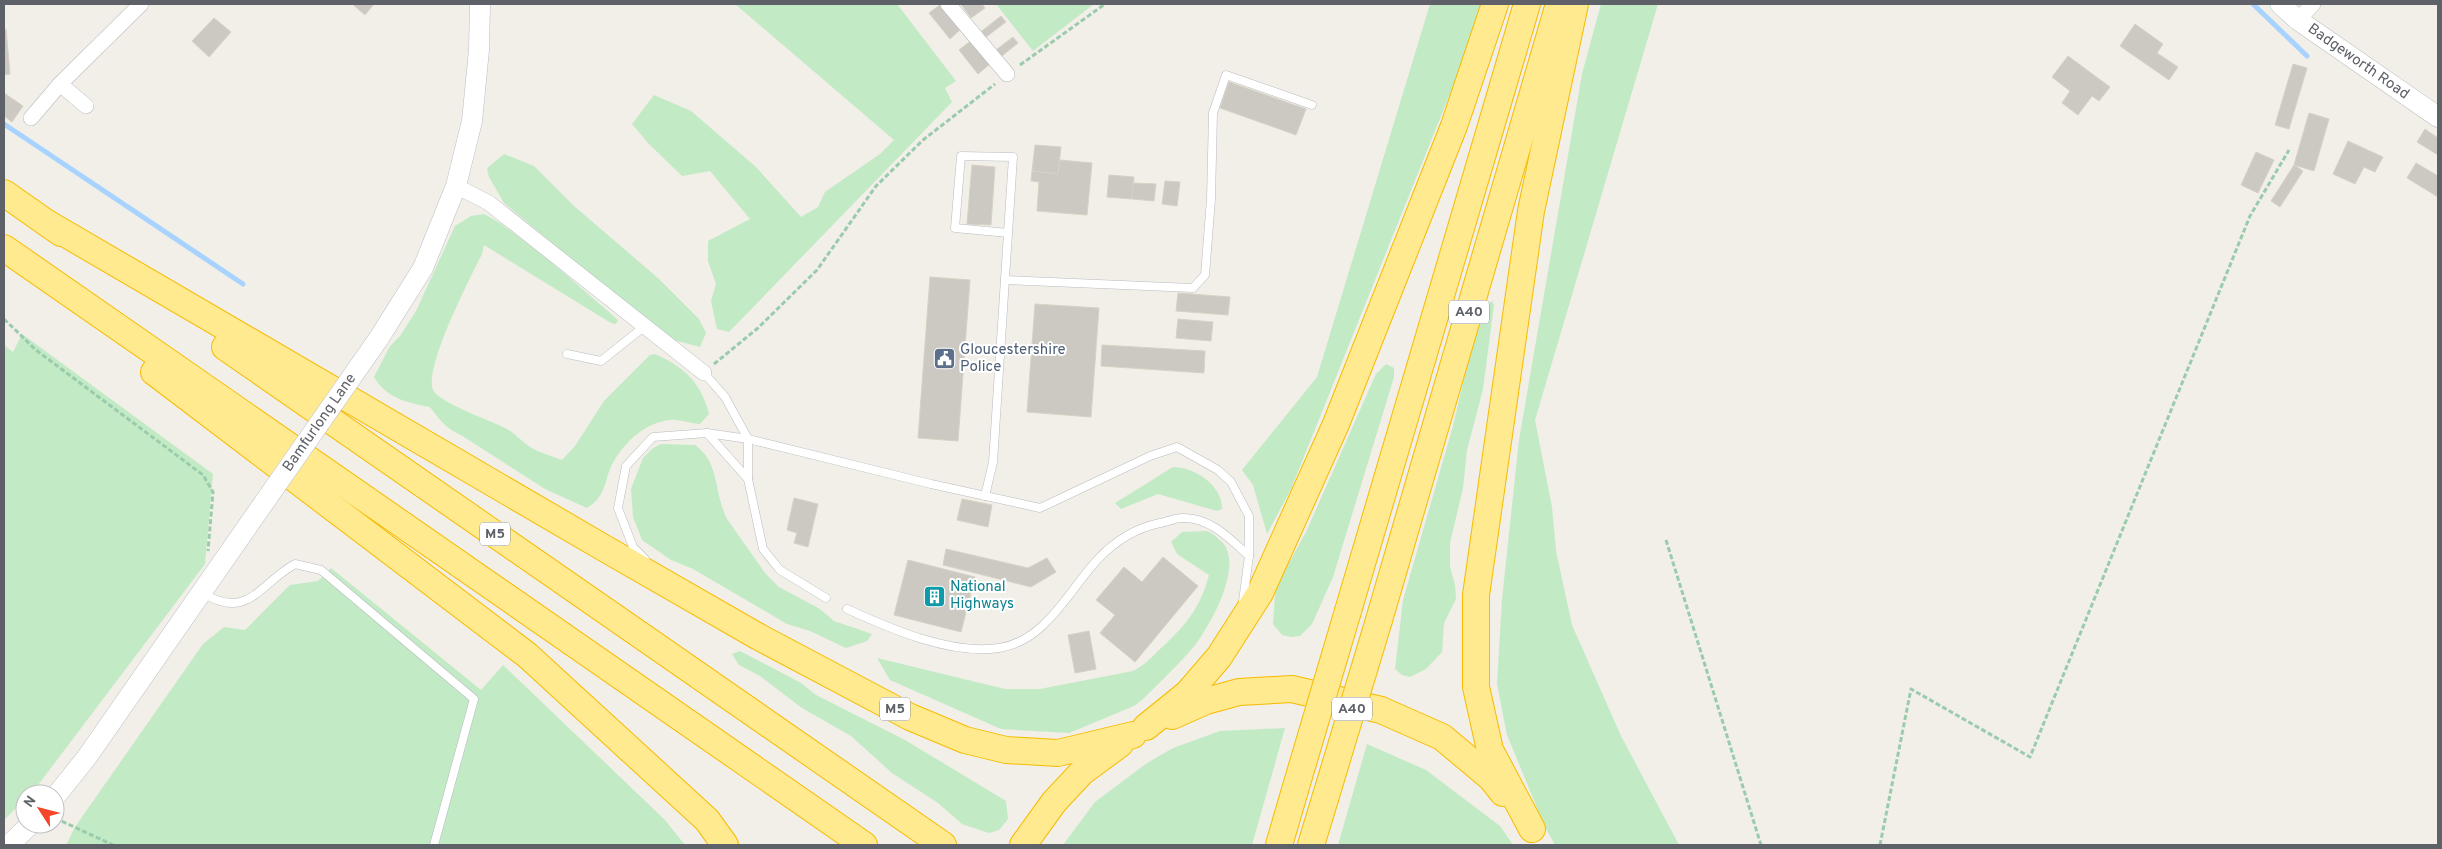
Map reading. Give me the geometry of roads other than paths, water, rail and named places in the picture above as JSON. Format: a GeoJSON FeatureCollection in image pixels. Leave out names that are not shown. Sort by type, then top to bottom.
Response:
{"type":"FeatureCollection","features":[{"type":"Feature","properties":{"kind":"highway"},"geometry":{"type":"LineString","coordinates":[[1023,845],[1054,802],[1082,772],[1140,731],[1188,693],[1219,657],[1260,593],[1336,424],[1454,126],[1495,4]]}},
{"type":"Feature","properties":{"kind":"highway","name":"A40"},"geometry":{"type":"LineString","coordinates":[[1279,845],[1528,4]]}},
{"type":"Feature","properties":{"kind":"highway","name":"A40"},"geometry":{"type":"LineString","coordinates":[[1311,845],[1379,620],[1559,4]]}},
{"type":"Feature","properties":{"kind":"highway"},"geometry":{"type":"LineString","coordinates":[[1536,837],[1490,750],[1476,687],[1476,595],[1531,211],[1575,4]]}},
{"type":"Feature","properties":{"kind":"highway","name":"M5"},"geometry":{"type":"LineString","coordinates":[[4,193],[943,845]]}},
{"type":"Feature","properties":{"kind":"highway","name":"M5"},"geometry":{"type":"LineString","coordinates":[[47,223],[296,370],[759,637],[902,713],[965,740],[1006,750],[1058,753],[1140,731]]}},
{"type":"Feature","properties":{"kind":"highway"},"geometry":{"type":"LineString","coordinates":[[4,248],[864,845]]}},
{"type":"Feature","properties":{"kind":"highway"},"geometry":{"type":"LineString","coordinates":[[4,252],[173,387],[527,655],[707,820],[726,845]]}},
{"type":"Feature","properties":{"kind":"highway"},"geometry":{"type":"LineString","coordinates":[[1140,731],[1206,701],[1239,692],[1292,689],[1380,710],[1442,737],[1491,778],[1536,837]]}},
{"type":"Feature","properties":{"kind":"street"},"geometry":{"type":"LineString","coordinates":[[31,118],[60,84],[141,4]]}},
{"type":"Feature","properties":{"kind":"street","name":"Bamfurlong Lane"},"geometry":{"type":"LineString","coordinates":[[65,784],[87,757],[380,338],[423,268],[456,186],[472,121],[479,50],[480,4]]}},
{"type":"Feature","properties":{"kind":"street"},"geometry":{"type":"LineString","coordinates":[[948,4],[1007,74]]}},
{"type":"Feature","properties":{"kind":"street","name":"Badgeworth Road"},"geometry":{"type":"LineString","coordinates":[[2280,4],[2298,20],[2438,117]]}},
{"type":"Feature","properties":{"kind":"street"},"geometry":{"type":"LineString","coordinates":[[2298,20],[2313,4]]}},
{"type":"Feature","properties":{"kind":"street"},"geometry":{"type":"LineString","coordinates":[[60,84],[86,106]]}},
{"type":"Feature","properties":{"kind":"street"},"geometry":{"type":"LineString","coordinates":[[456,186],[489,203],[704,373]]}},
{"type":"Feature","properties":{"kind":"street"},"geometry":{"type":"LineString","coordinates":[[9,845],[21,834]]}},
{"type":"Feature","properties":{"kind":"lane"},"geometry":{"type":"LineString","coordinates":[[1005,280],[1193,288],[1205,275],[1211,199],[1213,113],[1226,75],[1312,105]]}},
{"type":"Feature","properties":{"kind":"lane"},"geometry":{"type":"LineString","coordinates":[[985,496],[993,462],[1013,157],[961,156],[955,228],[1008,232]]}},
{"type":"Feature","properties":{"kind":"lane"},"geometry":{"type":"LineString","coordinates":[[567,354],[602,361],[645,326]]}},
{"type":"Feature","properties":{"kind":"lane"},"geometry":{"type":"LineString","coordinates":[[704,373],[725,397],[748,439],[748,479],[763,549],[780,570],[826,598]]}},
{"type":"Feature","properties":{"kind":"lane"},"geometry":{"type":"LineString","coordinates":[[677,590],[633,547],[618,508],[626,466],[653,437],[707,433],[748,439],[1040,508],[1150,456],[1177,447],[1218,470],[1231,482],[1249,516],[1249,556],[1244,601],[1219,657]]}},
{"type":"Feature","properties":{"kind":"lane"},"geometry":{"type":"LineString","coordinates":[[707,433],[748,479]]}},
{"type":"Feature","properties":{"kind":"lane"},"geometry":{"type":"LineString","coordinates":[[847,608],[891,630],[964,649],[1000,648],[1028,637],[1059,609],[1098,559],[1125,537],[1149,526],[1182,518],[1208,523],[1249,556]]}},
{"type":"Feature","properties":{"kind":"lane"},"geometry":{"type":"LineString","coordinates":[[201,592],[216,601],[238,604],[252,598],[282,572],[295,564],[321,570],[474,699],[434,845]]}},
{"type":"Feature","properties":{"kind":"waterway"},"geometry":{"type":"LineString","coordinates":[[2253,4],[2307,56]]}},
{"type":"Feature","properties":{"kind":"waterway"},"geometry":{"type":"LineString","coordinates":[[4,124],[243,284]]}},
{"type":"Feature","properties":{"kind":"place","name":"Gloucestershire Police"},"geometry":{"type":"Point","coordinates":[944,359]}},
{"type":"Feature","properties":{"kind":"place","name":"National Highways"},"geometry":{"type":"Point","coordinates":[934,596]}}]}
